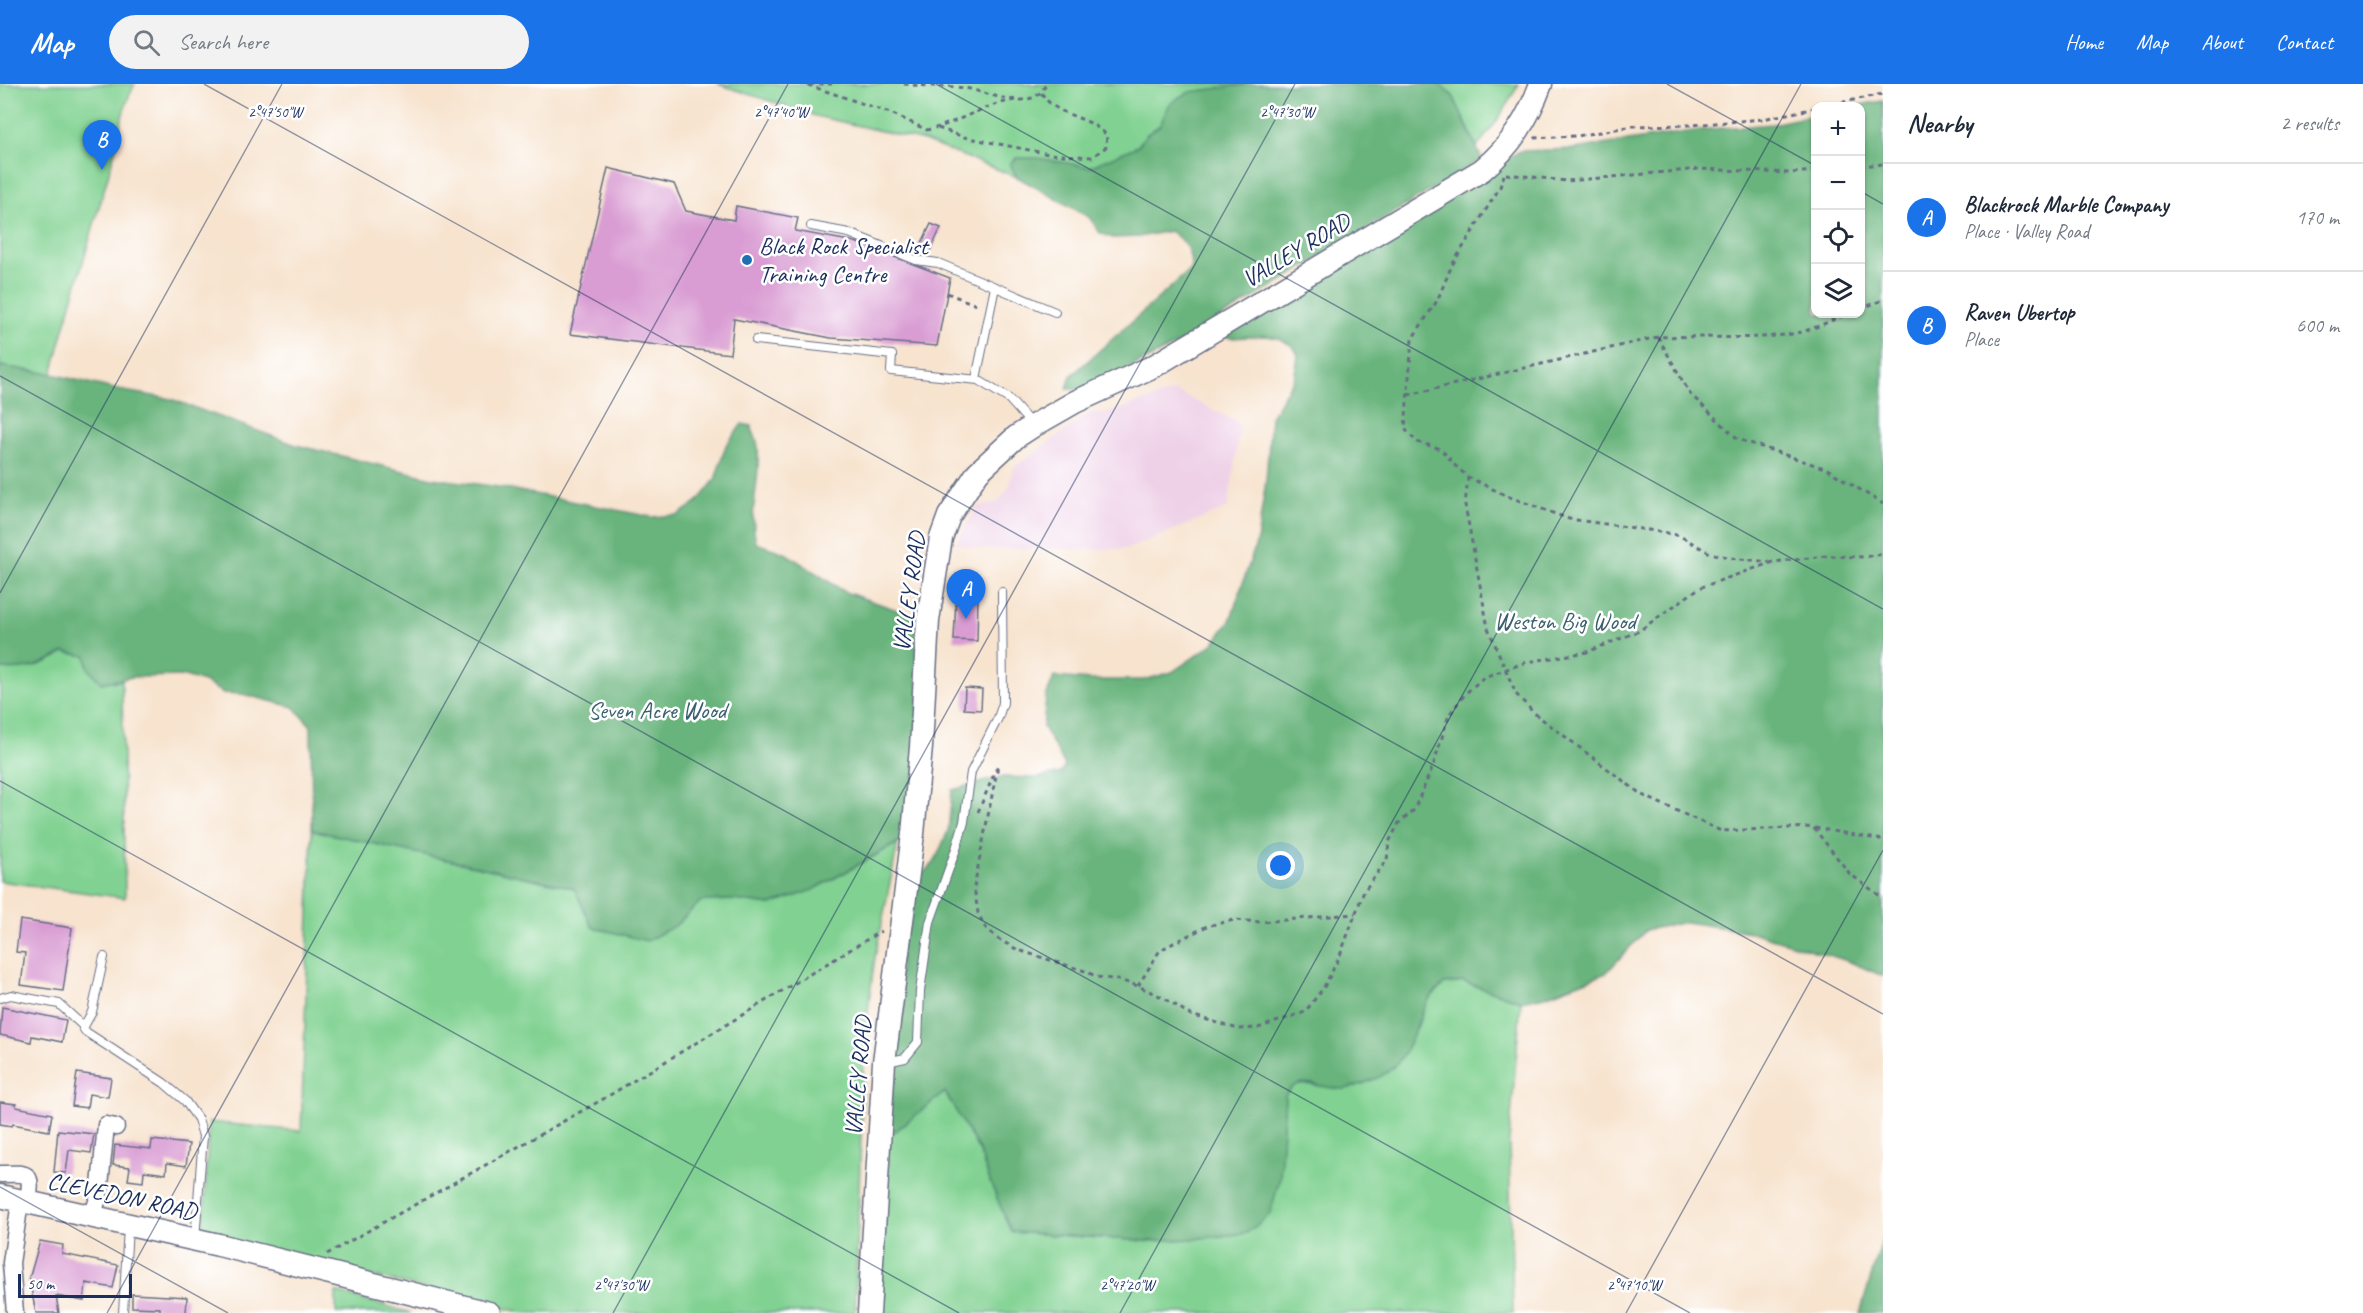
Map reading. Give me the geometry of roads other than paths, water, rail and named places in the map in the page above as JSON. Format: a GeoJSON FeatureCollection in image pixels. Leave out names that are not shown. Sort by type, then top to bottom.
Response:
{"type":"FeatureCollection","features":[{"type":"Feature","properties":{"kind":"street","name":"VALLEY ROAD"},"geometry":{"type":"LineString","coordinates":[[869,1313],[884,1062],[913,834],[921,747],[928,620],[941,538],[949,516],[978,472],[1016,437],[1075,402],[1154,366],[1482,170],[1499,156],[1518,133],[1541,84]]}},
{"type":"Feature","properties":{"kind":"street"},"geometry":{"type":"LineString","coordinates":[[92,1216],[99,1196],[106,1125],[116,1127]]}},
{"type":"Feature","properties":{"kind":"street"},"geometry":{"type":"LineString","coordinates":[[0,1174],[21,1174],[29,1178],[16,1200],[11,1263],[15,1313]]}},
{"type":"Feature","properties":{"kind":"street","name":"CLEVEDON ROAD"},"geometry":{"type":"LineString","coordinates":[[16,1200],[195,1239],[489,1313]]}},
{"type":"Feature","properties":{"kind":"lane"},"geometry":{"type":"LineString","coordinates":[[811,226],[849,233],[916,260],[938,263],[1055,312]]}},
{"type":"Feature","properties":{"kind":"lane"},"geometry":{"type":"LineString","coordinates":[[976,379],[995,287]]}},
{"type":"Feature","properties":{"kind":"lane"},"geometry":{"type":"LineString","coordinates":[[756,340],[892,355],[891,371],[976,379],[1010,399],[1033,426]]}},
{"type":"Feature","properties":{"kind":"lane"},"geometry":{"type":"LineString","coordinates":[[884,1062],[905,1058],[918,1042],[921,991],[930,922],[959,840],[971,772],[1003,703],[1002,592]]}},
{"type":"Feature","properties":{"kind":"lane"},"geometry":{"type":"LineString","coordinates":[[82,1025],[92,1012],[104,957]]}},
{"type":"Feature","properties":{"kind":"lane"},"geometry":{"type":"LineString","coordinates":[[0,998],[11,995],[59,1004],[82,1025],[86,1032],[177,1094],[198,1119],[203,1136],[195,1239]]}},
{"type":"Feature","properties":{"kind":"lane"},"geometry":{"type":"LineString","coordinates":[[123,1313],[128,1224]]}},
{"type":"Feature","properties":{"kind":"place","name":"Raven Ubertop"},"geometry":{"type":"Point","coordinates":[102,170]}},
{"type":"Feature","properties":{"kind":"place","name":"Black Rock Specialist Training Centre"},"geometry":{"type":"Point","coordinates":[747,260]}},
{"type":"Feature","properties":{"kind":"place","name":"Blackrock Marble Company"},"geometry":{"type":"Point","coordinates":[966,619]}},
{"type":"Feature","properties":{"kind":"park label","name":"Weston Big Wood"},"geometry":{"type":"Point","coordinates":[1565,621]}},
{"type":"Feature","properties":{"kind":"park label","name":"Seven Acre Wood"},"geometry":{"type":"Point","coordinates":[657,710]}}]}
